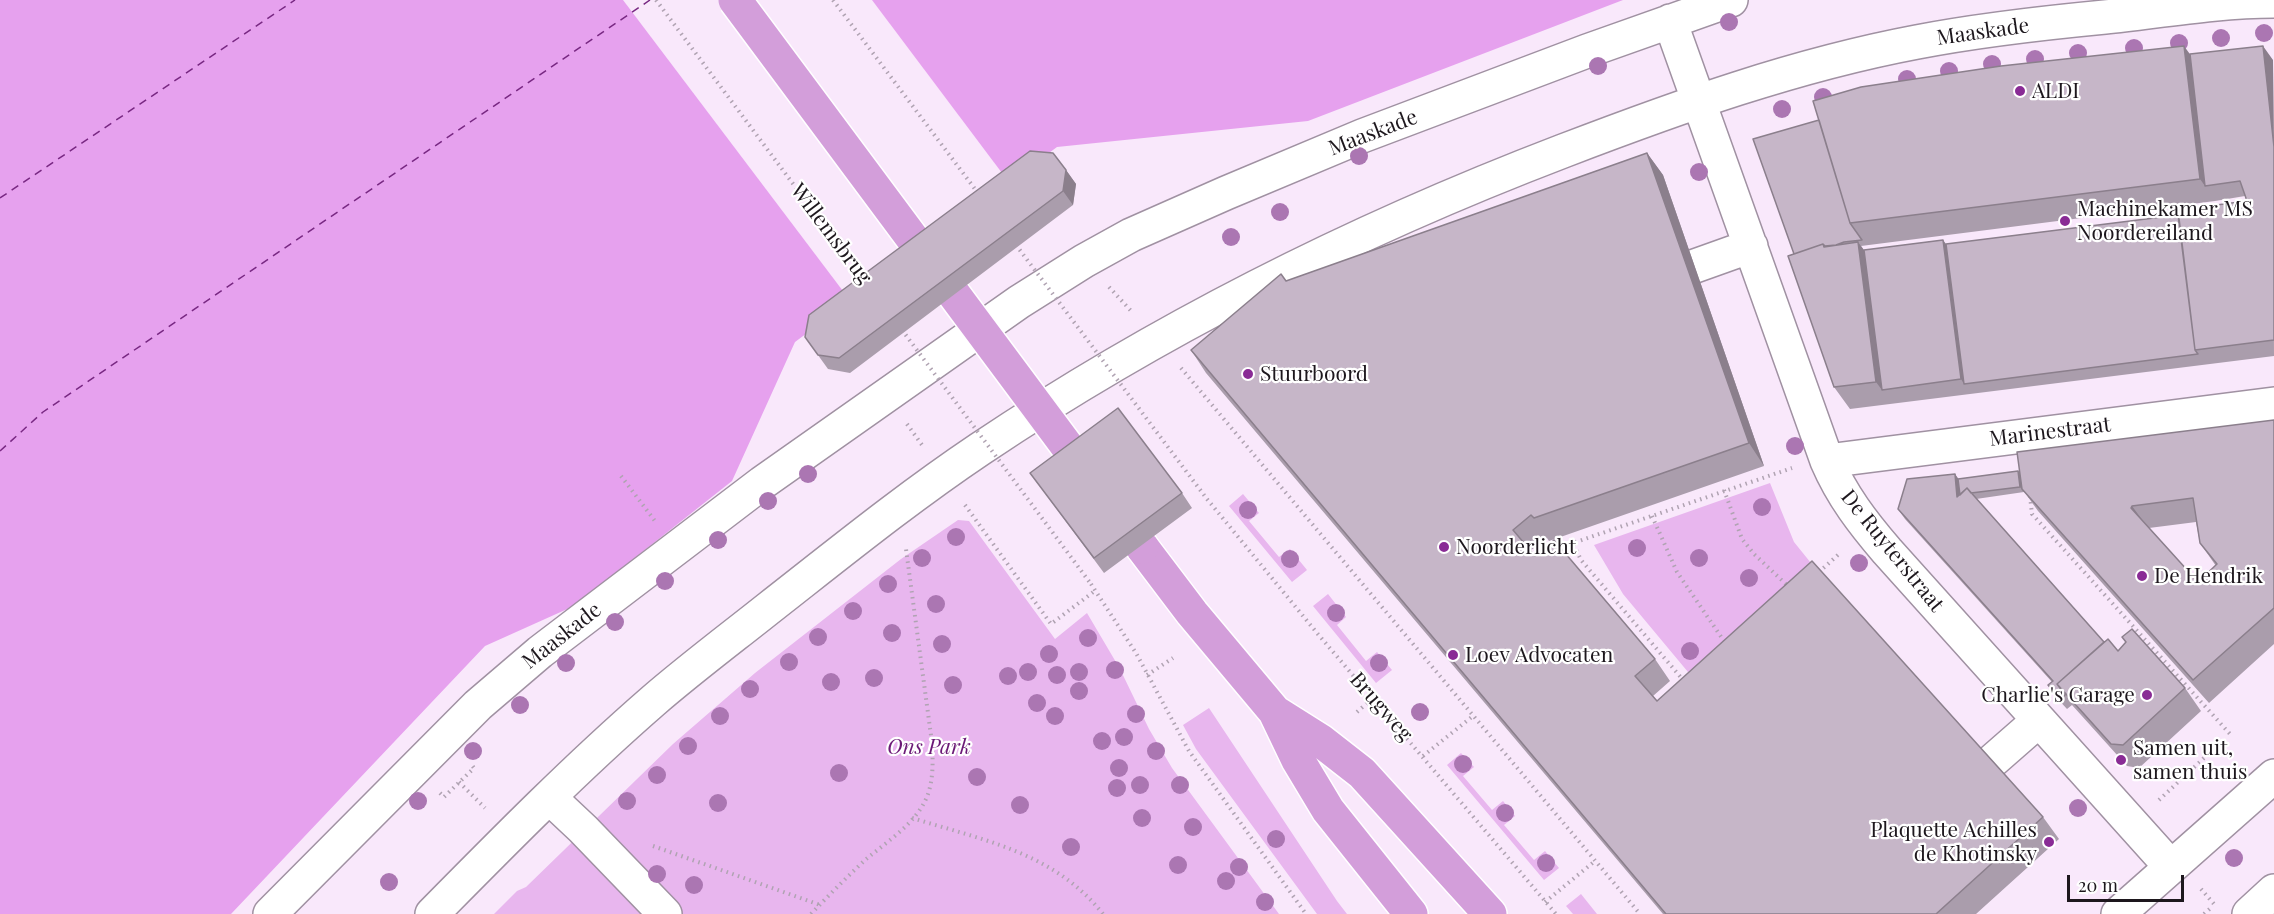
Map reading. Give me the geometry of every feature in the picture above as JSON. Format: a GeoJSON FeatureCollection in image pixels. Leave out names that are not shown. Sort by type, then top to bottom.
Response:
{"type":"FeatureCollection","features":[{"type":"Feature","properties":{"kind":"main road"},"geometry":{"type":"LineString","coordinates":[[735,0],[1198,621],[1275,712],[1298,760],[1323,802],[1411,914]]}},
{"type":"Feature","properties":{"kind":"main road"},"geometry":{"type":"LineString","coordinates":[[1275,712],[1321,741],[1362,773],[1490,914]]}},
{"type":"Feature","properties":{"kind":"street","name":"Maaskade"},"geometry":{"type":"LineString","coordinates":[[270,914],[486,697],[540,652],[762,483],[1019,302],[1084,261],[1131,235],[1362,136],[1731,0]]}},
{"type":"Feature","properties":{"kind":"street","name":"Maaskade"},"geometry":{"type":"LineString","coordinates":[[432,914],[655,699],[833,557],[944,475],[1010,430],[1158,340],[1251,290],[1388,222],[1501,174],[1699,102],[1809,68],[1881,50],[1946,36],[2020,26],[2274,1]]}},
{"type":"Feature","properties":{"kind":"street"},"geometry":{"type":"LineString","coordinates":[[1670,21],[1699,102]]}},
{"type":"Feature","properties":{"kind":"street","name":"De Ruyterstraat"},"geometry":{"type":"LineString","coordinates":[[1699,102],[1827,461],[1844,496],[1867,528],[2171,867]]}},
{"type":"Feature","properties":{"kind":"street"},"geometry":{"type":"LineString","coordinates":[[1695,266],[1751,246]]}},
{"type":"Feature","properties":{"kind":"street","name":"Marinestraat"},"geometry":{"type":"LineString","coordinates":[[1827,461],[2274,404]]}},
{"type":"Feature","properties":{"kind":"street"},"geometry":{"type":"LineString","coordinates":[[1990,763],[2038,721]]}},
{"type":"Feature","properties":{"kind":"street"},"geometry":{"type":"LineString","coordinates":[[2118,914],[2274,776]]}},
{"type":"Feature","properties":{"kind":"street"},"geometry":{"type":"LineString","coordinates":[[550,798],[665,914]]}},
{"type":"Feature","properties":{"kind":"street"},"geometry":{"type":"LineString","coordinates":[[2248,914],[2274,891]]}},
{"type":"Feature","properties":{"kind":"path","name":"Willemsbrug"},"geometry":{"type":"LineString","coordinates":[[656,0],[870,287]]}},
{"type":"Feature","properties":{"kind":"path"},"geometry":{"type":"LineString","coordinates":[[833,0],[984,201]]}},
{"type":"Feature","properties":{"kind":"path","name":"Brugweg"},"geometry":{"type":"LineString","coordinates":[[1012,240],[1207,499],[1556,914]]}},
{"type":"Feature","properties":{"kind":"path"},"geometry":{"type":"LineString","coordinates":[[1084,261],[1158,340]]}},
{"type":"Feature","properties":{"kind":"path"},"geometry":{"type":"LineString","coordinates":[[899,326],[1096,590],[1148,675],[1189,751],[1306,914]]}},
{"type":"Feature","properties":{"kind":"path"},"geometry":{"type":"LineString","coordinates":[[1194,383],[1640,914]]}},
{"type":"Feature","properties":{"kind":"path"},"geometry":{"type":"LineString","coordinates":[[886,395],[944,475]]}},
{"type":"Feature","properties":{"kind":"path"},"geometry":{"type":"LineString","coordinates":[[1690,687],[1581,560],[1573,543],[1794,467],[1827,461]]}},
{"type":"Feature","properties":{"kind":"path"},"geometry":{"type":"LineString","coordinates":[[621,476],[659,526]]}},
{"type":"Feature","properties":{"kind":"path"},"geometry":{"type":"LineString","coordinates":[[1724,490],[1742,539],[1754,554],[1795,593]]}},
{"type":"Feature","properties":{"kind":"path"},"geometry":{"type":"LineString","coordinates":[[2030,495],[2032,514],[2230,734]]}},
{"type":"Feature","properties":{"kind":"path"},"geometry":{"type":"LineString","coordinates":[[811,914],[912,818],[924,803],[929,791],[933,754],[900,507]]}},
{"type":"Feature","properties":{"kind":"path"},"geometry":{"type":"LineString","coordinates":[[1652,516],[1677,572],[1731,650]]}},
{"type":"Feature","properties":{"kind":"path"},"geometry":{"type":"LineString","coordinates":[[1811,578],[1867,528]]}},
{"type":"Feature","properties":{"kind":"path"},"geometry":{"type":"LineString","coordinates":[[987,536],[1051,624],[1096,590]]}},
{"type":"Feature","properties":{"kind":"path"},"geometry":{"type":"LineString","coordinates":[[1148,675],[1173,658]]}},
{"type":"Feature","properties":{"kind":"path"},"geometry":{"type":"LineString","coordinates":[[1357,712],[1373,698]]}},
{"type":"Feature","properties":{"kind":"path"},"geometry":{"type":"LineString","coordinates":[[1422,756],[1473,716]]}},
{"type":"Feature","properties":{"kind":"path"},"geometry":{"type":"LineString","coordinates":[[2132,825],[2219,744]]}},
{"type":"Feature","properties":{"kind":"path"},"geometry":{"type":"LineString","coordinates":[[446,796],[472,770]]}},
{"type":"Feature","properties":{"kind":"path"},"geometry":{"type":"LineString","coordinates":[[912,818],[1002,846],[1040,861],[1076,886],[1103,914]]}},
{"type":"Feature","properties":{"kind":"path"},"geometry":{"type":"LineString","coordinates":[[648,845],[820,905]]}},
{"type":"Feature","properties":{"kind":"path"},"geometry":{"type":"LineString","coordinates":[[1545,902],[1595,861]]}},
{"type":"Feature","properties":{"kind":"path"},"geometry":{"type":"LineString","coordinates":[[2204,914],[2215,905]]}},
{"type":"Feature","properties":{"kind":"green space"},"geometry":{"type":"Polygon","coordinates":[[[1770,483],[1794,542],[1815,568],[1693,678],[1623,594],[1594,545],[1770,483]]]}},
{"type":"Feature","properties":{"kind":"green space"},"geometry":{"type":"Polygon","coordinates":[[[1243,494],[1259,513],[1249,521],[1279,557],[1290,549],[1307,570],[1292,582],[1229,506],[1243,494]]]}},
{"type":"Feature","properties":{"kind":"green space","name":"Ons Park"},"geometry":{"type":"Polygon","coordinates":[[[958,520],[969,521],[1055,639],[1087,613],[1120,669],[1149,729],[1172,768],[1279,914],[494,914],[517,891],[526,887],[673,744],[755,673],[901,559],[958,520]]]}},
{"type":"Feature","properties":{"kind":"green space"},"geometry":{"type":"Polygon","coordinates":[[[1328,594],[1346,617],[1337,625],[1366,661],[1377,652],[1392,670],[1376,683],[1313,606],[1328,594]]]}},
{"type":"Feature","properties":{"kind":"green space"},"geometry":{"type":"Polygon","coordinates":[[[1209,708],[1347,914],[1317,914],[1196,749],[1183,725],[1209,708]]]}},
{"type":"Feature","properties":{"kind":"green space"},"geometry":{"type":"Polygon","coordinates":[[[1461,753],[1474,767],[1463,776],[1492,810],[1503,801],[1515,816],[1504,825],[1534,860],[1545,851],[1559,868],[1544,880],[1447,765],[1461,753]]]}},
{"type":"Feature","properties":{"kind":"green space"},"geometry":{"type":"Polygon","coordinates":[[[1581,894],[1597,914],[1573,914],[1566,906],[1581,894]]]}},
{"type":"Feature","properties":{"kind":"shaded area"},"geometry":{"type":"Polygon","coordinates":[[[0,0],[1623,0],[1308,121],[1057,147],[795,342],[732,481],[574,606],[485,646],[231,914],[0,914],[0,0]]]}},
{"type":"Feature","properties":{"kind":"pier"},"geometry":{"type":"Polygon","coordinates":[[[623,0],[872,0],[1011,185],[852,303],[623,0]]]}},
{"type":"Feature","properties":{"kind":"building"},"geometry":{"type":"Polygon","coordinates":[[[2184,46],[2200,179],[1850,223],[1813,101],[1861,87],[2001,66],[2184,46]]]}},
{"type":"Feature","properties":{"kind":"building"},"geometry":{"type":"Polygon","coordinates":[[[2263,46],[2274,147],[2274,340],[2195,350],[2178,210],[2247,201],[2240,181],[2205,186],[2190,54],[2263,46]]]}},
{"type":"Feature","properties":{"kind":"building"},"geometry":{"type":"Polygon","coordinates":[[[1819,120],[1850,223],[1862,240],[1836,245],[1825,246],[1823,244],[1794,254],[1753,139],[1819,120]]]}},
{"type":"Feature","properties":{"kind":"building"},"geometry":{"type":"Polygon","coordinates":[[[1030,151],[1053,153],[1066,170],[1063,191],[839,358],[818,355],[805,337],[809,315],[1030,151]]]}},
{"type":"Feature","properties":{"kind":"building","name":"Noorderlicht"},"geometry":{"type":"Polygon","coordinates":[[[1647,153],[1749,443],[1534,518],[1531,515],[1513,530],[1535,556],[1554,540],[1655,659],[1635,676],[1657,701],[1812,561],[2043,817],[1936,914],[1666,914],[1191,350],[1281,274],[1286,281],[1647,153]]]}},
{"type":"Feature","properties":{"kind":"building"},"geometry":{"type":"Polygon","coordinates":[[[2178,215],[2195,350],[2198,354],[1964,384],[1946,244],[2178,215]]]}},
{"type":"Feature","properties":{"kind":"building"},"geometry":{"type":"Polygon","coordinates":[[[1943,240],[1961,379],[1882,390],[1864,250],[1943,240]]]}},
{"type":"Feature","properties":{"kind":"building"},"geometry":{"type":"Polygon","coordinates":[[[1858,242],[1876,382],[1834,387],[1788,256],[1823,244],[1824,247],[1858,242]]]}},
{"type":"Feature","properties":{"kind":"building"},"geometry":{"type":"Polygon","coordinates":[[[1118,408],[1182,493],[1094,558],[1030,473],[1118,408]]]}},
{"type":"Feature","properties":{"kind":"building","name":"De Hendrik"},"geometry":{"type":"Polygon","coordinates":[[[2274,420],[2274,608],[2193,680],[2022,489],[2017,452],[2274,420]],[[2193,498],[2132,506],[2131,508],[2198,582],[2217,564],[2200,543],[2193,498]]]}},
{"type":"Feature","properties":{"kind":"building"},"geometry":{"type":"Polygon","coordinates":[[[2018,471],[2020,487],[1971,493],[1967,488],[1960,495],[1958,479],[2018,471]]]}},
{"type":"Feature","properties":{"kind":"building"},"geometry":{"type":"Polygon","coordinates":[[[1955,474],[1957,497],[1967,488],[2104,642],[2057,684],[2065,695],[2060,699],[2048,685],[2053,681],[1898,509],[1907,479],[1955,474]]]}},
{"type":"Feature","properties":{"kind":"building"},"geometry":{"type":"Polygon","coordinates":[[[2132,629],[2185,688],[2123,745],[2111,744],[2057,684],[2108,639],[2118,651],[2126,642],[2122,637],[2132,629]]]}},
{"type":"Feature","properties":{"kind":"ferry route"},"geometry":{"type":"LineString","coordinates":[[0,198],[295,0]]}},
{"type":"Feature","properties":{"kind":"ferry route"},"geometry":{"type":"LineString","coordinates":[[0,451],[43,412],[650,0]]}},
{"type":"Feature","properties":{"kind":"place","name":"ALDI"},"geometry":{"type":"Point","coordinates":[2020,91]}},
{"type":"Feature","properties":{"kind":"place","name":"Machinekamer MS Noordereiland"},"geometry":{"type":"Point","coordinates":[2065,221]}},
{"type":"Feature","properties":{"kind":"place","name":"Stuurboord"},"geometry":{"type":"Point","coordinates":[1248,374]}},
{"type":"Feature","properties":{"kind":"place","name":"Noorderlicht"},"geometry":{"type":"Point","coordinates":[1444,547]}},
{"type":"Feature","properties":{"kind":"place","name":"De Hendrik"},"geometry":{"type":"Point","coordinates":[2142,576]}},
{"type":"Feature","properties":{"kind":"place","name":"Loev Advocaten"},"geometry":{"type":"Point","coordinates":[1453,655]}},
{"type":"Feature","properties":{"kind":"place","name":"Charlie's Garage"},"geometry":{"type":"Point","coordinates":[2147,695]}},
{"type":"Feature","properties":{"kind":"place","name":"Samen uit, samen thuis"},"geometry":{"type":"Point","coordinates":[2121,760]}},
{"type":"Feature","properties":{"kind":"place","name":"Plaquette Achilles de Khotinsky"},"geometry":{"type":"Point","coordinates":[2049,842]}}]}
